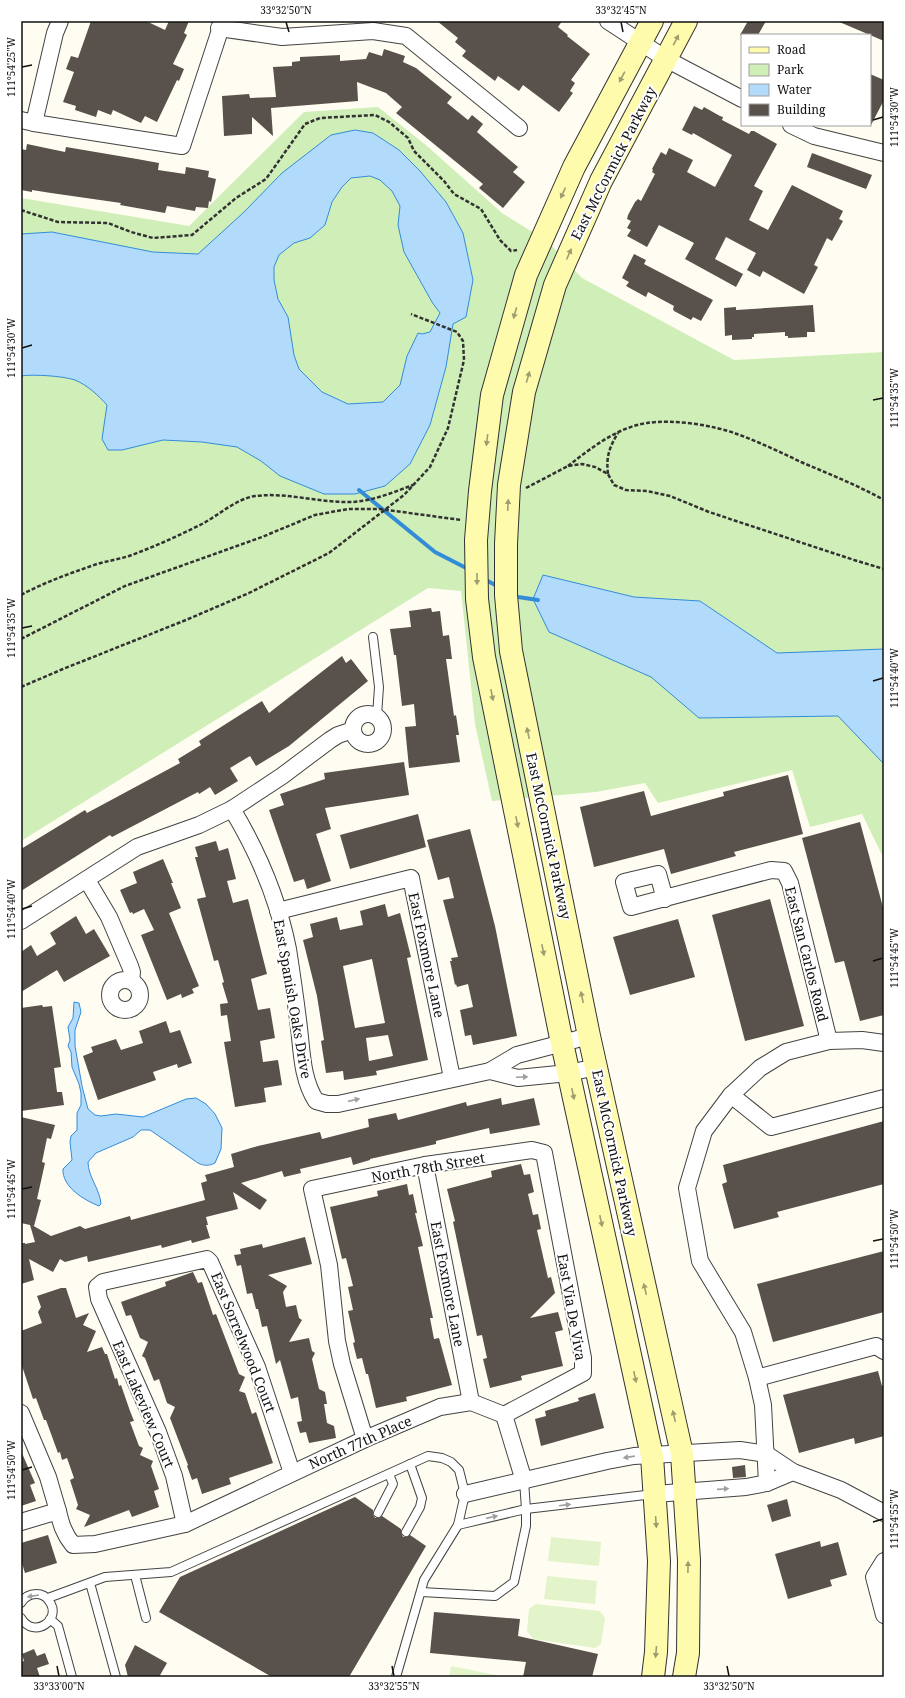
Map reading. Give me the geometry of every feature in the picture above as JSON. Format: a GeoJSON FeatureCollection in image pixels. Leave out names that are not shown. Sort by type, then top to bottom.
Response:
{"type":"FeatureCollection","features":[{"type":"Feature","properties":{"kind":"main road","name":"East McCormick Parkway"},"geometry":{"type":"LineString","coordinates":[[652,21],[574,167],[526,275],[492,395],[476,534],[477,599],[484,657],[568,1073],[652,1456],[659,1561],[656,1652],[653,1677]]}},
{"type":"Feature","properties":{"kind":"main road","name":"East McCormick Parkway"},"geometry":{"type":"LineString","coordinates":[[684,1677],[688,1653],[688,1560],[682,1454],[590,1036],[511,651],[506,595],[509,485],[524,392],[555,285],[601,181],[686,21]]}},
{"type":"Feature","properties":{"kind":"street"},"geometry":{"type":"LineString","coordinates":[[60,21],[28,122],[182,146],[221,25],[282,37],[373,31],[406,36],[519,128]]}},
{"type":"Feature","properties":{"kind":"street"},"geometry":{"type":"LineString","coordinates":[[608,21],[640,43],[741,98]]}},
{"type":"Feature","properties":{"kind":"street"},"geometry":{"type":"LineString","coordinates":[[793,126],[814,136],[884,153]]}},
{"type":"Feature","properties":{"kind":"street"},"geometry":{"type":"LineString","coordinates":[[367,713],[381,719],[384,730],[376,742],[367,744],[362,743],[355,736],[353,730],[354,722],[362,715],[367,713]]}},
{"type":"Feature","properties":{"kind":"street"},"geometry":{"type":"LineString","coordinates":[[21,921],[137,847],[199,825],[232,808],[282,776],[330,740],[338,735],[353,730]]}},
{"type":"Feature","properties":{"kind":"street","name":"East Spanish Oaks Drive"},"geometry":{"type":"LineString","coordinates":[[232,808],[256,851],[278,911],[291,971],[305,1075],[310,1091],[316,1101],[327,1104],[338,1104],[452,1078]]}},
{"type":"Feature","properties":{"kind":"street","name":"East San Carlos Road"},"geometry":{"type":"LineString","coordinates":[[665,899],[771,870],[784,871],[790,883],[829,1041]]}},
{"type":"Feature","properties":{"kind":"street","name":"East Foxmore Lane"},"geometry":{"type":"LineString","coordinates":[[278,911],[410,878],[452,1078]]}},
{"type":"Feature","properties":{"kind":"street"},"geometry":{"type":"LineString","coordinates":[[87,880],[109,917],[124,951],[132,972],[131,981]]}},
{"type":"Feature","properties":{"kind":"street"},"geometry":{"type":"LineString","coordinates":[[452,1078],[490,1071],[517,1056],[590,1036]]}},
{"type":"Feature","properties":{"kind":"street"},"geometry":{"type":"LineString","coordinates":[[767,1483],[763,1405],[757,1378],[743,1332],[700,1261],[687,1188],[704,1131],[731,1096],[760,1068],[786,1052],[829,1041],[862,1040],[884,1044]]}},
{"type":"Feature","properties":{"kind":"street"},"geometry":{"type":"LineString","coordinates":[[490,1071],[518,1078],[568,1073],[597,1067]]}},
{"type":"Feature","properties":{"kind":"street"},"geometry":{"type":"LineString","coordinates":[[731,1096],[771,1127],[884,1098]]}},
{"type":"Feature","properties":{"kind":"street","name":"North 78th Street"},"geometry":{"type":"LineString","coordinates":[[365,1439],[342,1364],[337,1341],[329,1265],[312,1189],[425,1165],[532,1150],[544,1153]]}},
{"type":"Feature","properties":{"kind":"street","name":"East Via De Viva"},"geometry":{"type":"LineString","coordinates":[[504,1415],[583,1373],[583,1358],[544,1153]]}},
{"type":"Feature","properties":{"kind":"street","name":"East Foxmore Lane"},"geometry":{"type":"LineString","coordinates":[[425,1165],[471,1402]]}},
{"type":"Feature","properties":{"kind":"street","name":"East Lakeview Court"},"geometry":{"type":"LineString","coordinates":[[185,1524],[174,1476],[158,1432],[101,1304],[97,1293],[97,1287],[108,1280],[207,1259]]}},
{"type":"Feature","properties":{"kind":"street","name":"East Sorrelwood Court"},"geometry":{"type":"LineString","coordinates":[[207,1259],[216,1272],[257,1367],[292,1473]]}},
{"type":"Feature","properties":{"kind":"street"},"geometry":{"type":"LineString","coordinates":[[757,1378],[876,1346],[884,1351]]}},
{"type":"Feature","properties":{"kind":"street"},"geometry":{"type":"LineString","coordinates":[[471,1402],[504,1415],[524,1481]]}},
{"type":"Feature","properties":{"kind":"street","name":"North 77th Place"},"geometry":{"type":"LineString","coordinates":[[21,1413],[48,1477],[63,1531],[73,1545],[79,1546],[95,1544],[185,1524],[365,1439],[440,1407],[471,1402]]}},
{"type":"Feature","properties":{"kind":"street"},"geometry":{"type":"LineString","coordinates":[[466,1494],[634,1456],[740,1450],[766,1454],[792,1472],[841,1490],[884,1512]]}},
{"type":"Feature","properties":{"kind":"street"},"geometry":{"type":"LineString","coordinates":[[655,1494],[746,1487],[767,1483],[792,1472]]}},
{"type":"Feature","properties":{"kind":"street"},"geometry":{"type":"LineString","coordinates":[[21,1522],[58,1511]]}},
{"type":"Feature","properties":{"kind":"street"},"geometry":{"type":"LineString","coordinates":[[884,1561],[874,1577],[884,1615]]}},
{"type":"Feature","properties":{"kind":"lane"},"geometry":{"type":"LineString","coordinates":[[373,637],[378,687],[377,716]]}},
{"type":"Feature","properties":{"kind":"lane"},"geometry":{"type":"LineString","coordinates":[[48,1598],[105,1577],[171,1572],[428,1456],[442,1458],[451,1462],[459,1470],[466,1494],[458,1525],[424,1580],[396,1677]]}},
{"type":"Feature","properties":{"kind":"lane"},"geometry":{"type":"LineString","coordinates":[[406,1532],[420,1507],[422,1498],[410,1464]]}},
{"type":"Feature","properties":{"kind":"lane"},"geometry":{"type":"LineString","coordinates":[[378,1513],[393,1484],[389,1474]]}},
{"type":"Feature","properties":{"kind":"lane"},"geometry":{"type":"LineString","coordinates":[[421,1592],[495,1596],[514,1582],[526,1526],[524,1481]]}},
{"type":"Feature","properties":{"kind":"lane"},"geometry":{"type":"LineString","coordinates":[[458,1525],[526,1509],[655,1494]]}},
{"type":"Feature","properties":{"kind":"lane"},"geometry":{"type":"LineString","coordinates":[[135,1575],[146,1618]]}},
{"type":"Feature","properties":{"kind":"lane"},"geometry":{"type":"LineString","coordinates":[[90,1582],[116,1677]]}},
{"type":"Feature","properties":{"kind":"lane"},"geometry":{"type":"LineString","coordinates":[[21,1603],[23,1599],[32,1594],[43,1595],[48,1598],[53,1608],[47,1624],[36,1627],[26,1624],[21,1618]]}},
{"type":"Feature","properties":{"kind":"lane"},"geometry":{"type":"LineString","coordinates":[[50,1619],[58,1626],[72,1677]]}},
{"type":"Feature","properties":{"kind":"path"},"geometry":{"type":"LineString","coordinates":[[21,210],[58,222],[108,223],[131,232],[153,238],[192,235],[236,198],[266,179],[305,124],[320,118],[375,115],[389,122],[408,138],[414,151],[444,181],[454,194],[481,208],[500,240],[511,251],[516,251],[521,247]]}},
{"type":"Feature","properties":{"kind":"path"},"geometry":{"type":"LineString","coordinates":[[21,687],[63,668],[186,620],[250,593],[329,552],[404,495],[430,467],[448,428],[464,360],[463,341],[457,332],[411,314]]}},
{"type":"Feature","properties":{"kind":"path"},"geometry":{"type":"LineString","coordinates":[[524,489],[568,466],[594,446],[618,433],[647,423],[674,422],[736,434],[861,487],[884,500]]}},
{"type":"Feature","properties":{"kind":"path"},"geometry":{"type":"LineString","coordinates":[[618,433],[610,446],[607,460],[608,474],[614,485],[626,490],[646,491],[670,496],[709,512],[854,560],[884,568]]}},
{"type":"Feature","properties":{"kind":"path"},"geometry":{"type":"LineString","coordinates":[[568,466],[582,464],[595,467],[608,474]]}},
{"type":"Feature","properties":{"kind":"path"},"geometry":{"type":"LineString","coordinates":[[21,595],[48,582],[98,564],[129,556],[176,537],[206,522],[233,505],[254,496],[283,495],[323,501],[353,502],[384,496],[414,485]]}},
{"type":"Feature","properties":{"kind":"path"},"geometry":{"type":"LineString","coordinates":[[21,639],[125,586],[262,536],[314,515],[348,509],[380,509],[465,521]]}},
{"type":"Feature","properties":{"kind":"green space"},"geometry":{"type":"Polygon","coordinates":[[[378,107],[427,146],[502,213],[547,241],[582,278],[734,360],[884,352],[884,859],[862,814],[810,827],[792,770],[658,803],[645,783],[596,792],[492,801],[475,724],[461,591],[428,588],[21,841],[21,198],[189,226],[304,112],[378,107]]]}},
{"type":"Feature","properties":{"kind":"green space"},"geometry":{"type":"Polygon","coordinates":[[[551,1537],[601,1542],[599,1566],[548,1561],[551,1537]]]}},
{"type":"Feature","properties":{"kind":"green space"},"geometry":{"type":"Polygon","coordinates":[[[547,1576],[597,1581],[595,1604],[544,1599],[547,1576]]]}},
{"type":"Feature","properties":{"kind":"green space"},"geometry":{"type":"Polygon","coordinates":[[[536,1604],[600,1611],[605,1618],[601,1644],[595,1648],[533,1639],[527,1631],[529,1609],[536,1604]]]}},
{"type":"Feature","properties":{"kind":"green space"},"geometry":{"type":"Polygon","coordinates":[[[451,1666],[501,1676],[501,1677],[449,1677],[451,1666]]]}},
{"type":"Feature","properties":{"kind":"water"},"geometry":{"type":"Polygon","coordinates":[[[355,130],[373,133],[399,150],[420,171],[446,202],[463,233],[473,280],[466,317],[453,324],[446,367],[430,425],[410,464],[385,486],[355,494],[324,494],[280,476],[261,461],[237,447],[202,442],[163,440],[122,450],[108,450],[102,439],[107,405],[92,391],[75,380],[56,376],[21,376],[21,234],[52,232],[153,252],[198,254],[243,213],[282,173],[331,135],[355,130]],[[370,176],[351,178],[342,187],[332,202],[325,225],[310,238],[294,243],[279,255],[274,267],[274,280],[278,299],[288,317],[294,355],[299,369],[322,392],[348,404],[383,402],[400,385],[407,356],[418,333],[422,334],[430,332],[440,313],[432,302],[404,252],[398,225],[400,206],[392,191],[380,180],[370,176]]]}},
{"type":"Feature","properties":{"kind":"water"},"geometry":{"type":"Polygon","coordinates":[[[543,575],[634,597],[700,601],[777,653],[884,649],[884,764],[838,716],[699,718],[651,677],[549,632],[533,599],[543,575]]]}},
{"type":"Feature","properties":{"kind":"water"},"geometry":{"type":"Polygon","coordinates":[[[74,1002],[79,1003],[81,1012],[75,1030],[75,1046],[82,1086],[88,1109],[95,1115],[101,1116],[116,1114],[143,1117],[186,1099],[196,1098],[206,1104],[215,1114],[222,1128],[221,1149],[215,1163],[211,1165],[200,1164],[150,1130],[141,1130],[133,1137],[96,1153],[88,1162],[90,1173],[99,1193],[101,1204],[99,1206],[87,1200],[70,1187],[66,1182],[63,1169],[72,1160],[70,1142],[71,1136],[77,1130],[77,1113],[81,1105],[81,1093],[72,1067],[71,1052],[68,1046],[70,1040],[68,1027],[73,1018],[74,1002]]]}},
{"type":"Feature","properties":{"kind":"building"},"geometry":{"type":"Polygon","coordinates":[[[91,21],[146,21],[165,30],[169,21],[189,21],[184,33],[187,35],[173,64],[184,69],[179,81],[177,80],[157,122],[145,116],[141,123],[113,110],[111,115],[98,110],[96,117],[75,110],[76,106],[63,102],[74,72],[66,69],[71,56],[78,58],[91,21]]]}},
{"type":"Feature","properties":{"kind":"building"},"geometry":{"type":"Polygon","coordinates":[[[437,21],[562,21],[558,27],[590,54],[571,80],[575,83],[570,91],[573,93],[559,112],[523,85],[519,91],[498,76],[495,81],[462,56],[466,51],[455,42],[458,38],[437,21]]]}},
{"type":"Feature","properties":{"kind":"building"},"geometry":{"type":"Polygon","coordinates":[[[748,21],[766,21],[759,34],[740,35],[748,21]]]}},
{"type":"Feature","properties":{"kind":"building"},"geometry":{"type":"Polygon","coordinates":[[[837,21],[884,21],[884,41],[871,35],[871,34],[837,21]]]}},
{"type":"Feature","properties":{"kind":"building"},"geometry":{"type":"Polygon","coordinates":[[[384,49],[405,56],[403,62],[416,68],[452,97],[447,103],[468,120],[472,115],[483,124],[477,132],[518,167],[513,172],[525,182],[503,208],[479,188],[483,184],[396,113],[402,107],[386,93],[357,82],[358,101],[271,108],[273,136],[252,117],[252,134],[224,136],[222,96],[249,94],[250,98],[276,97],[273,67],[292,66],[292,62],[300,61],[300,57],[340,55],[340,61],[366,59],[369,52],[382,56],[384,49]]]}},
{"type":"Feature","properties":{"kind":"building"},"geometry":{"type":"Polygon","coordinates":[[[871,74],[884,80],[884,100],[871,125],[871,74]]]}},
{"type":"Feature","properties":{"kind":"building"},"geometry":{"type":"Polygon","coordinates":[[[694,106],[702,110],[704,107],[723,117],[722,120],[749,134],[751,131],[754,131],[777,144],[754,186],[763,191],[749,220],[768,230],[792,185],[843,211],[839,219],[843,221],[832,241],[827,238],[814,265],[818,267],[804,294],[763,271],[760,277],[747,270],[756,253],[726,237],[715,259],[743,274],[736,287],[685,259],[694,243],[659,225],[647,247],[627,236],[631,230],[627,228],[631,221],[627,219],[628,215],[635,202],[638,199],[641,201],[655,174],[652,172],[652,169],[661,152],[666,155],[669,148],[693,160],[687,172],[715,187],[732,155],[693,133],[692,135],[682,130],[694,106]]]}},
{"type":"Feature","properties":{"kind":"building"},"geometry":{"type":"Polygon","coordinates":[[[27,144],[65,152],[66,147],[159,163],[158,170],[185,174],[186,167],[209,171],[208,177],[216,179],[211,202],[209,201],[208,208],[196,207],[195,211],[167,206],[165,213],[120,205],[121,203],[32,190],[32,192],[21,190],[21,149],[26,150],[27,144]]]}},
{"type":"Feature","properties":{"kind":"building"},"geometry":{"type":"Polygon","coordinates":[[[812,153],[872,175],[866,189],[807,167],[812,153]]]}},
{"type":"Feature","properties":{"kind":"building"},"geometry":{"type":"Polygon","coordinates":[[[634,254],[646,260],[644,264],[713,300],[701,321],[693,317],[691,320],[674,311],[674,306],[648,292],[646,297],[626,286],[629,282],[622,278],[634,254]]]}},
{"type":"Feature","properties":{"kind":"building"},"geometry":{"type":"Polygon","coordinates":[[[813,305],[815,332],[807,332],[807,337],[788,338],[788,336],[785,336],[785,332],[754,334],[752,339],[732,340],[732,335],[725,336],[724,308],[736,307],[736,310],[813,305]]]}},
{"type":"Feature","properties":{"kind":"building"},"geometry":{"type":"Polygon","coordinates":[[[431,608],[432,612],[440,611],[443,636],[449,635],[452,659],[446,659],[454,716],[456,715],[459,735],[456,735],[460,762],[409,768],[405,727],[416,726],[414,704],[402,706],[396,655],[394,655],[390,629],[411,627],[409,611],[431,608]]]}},
{"type":"Feature","properties":{"kind":"building"},"geometry":{"type":"Polygon","coordinates":[[[342,656],[346,663],[351,659],[368,681],[289,746],[256,766],[250,756],[230,768],[238,781],[215,795],[210,787],[199,794],[198,792],[112,837],[110,835],[21,891],[21,849],[85,810],[87,813],[180,763],[178,759],[201,745],[199,741],[262,701],[269,713],[342,656]]]}},
{"type":"Feature","properties":{"kind":"building"},"geometry":{"type":"Polygon","coordinates":[[[404,762],[409,795],[325,808],[331,829],[316,834],[331,881],[307,889],[304,879],[294,882],[269,810],[284,805],[280,794],[325,779],[324,773],[404,762]]]}},
{"type":"Feature","properties":{"kind":"building"},"geometry":{"type":"Polygon","coordinates":[[[788,775],[803,834],[734,852],[736,856],[671,874],[664,849],[594,867],[580,807],[644,791],[651,816],[724,796],[723,792],[788,775]]]}},
{"type":"Feature","properties":{"kind":"building"},"geometry":{"type":"Polygon","coordinates":[[[418,814],[426,847],[350,869],[340,835],[418,814]]]}},
{"type":"Feature","properties":{"kind":"building"},"geometry":{"type":"Polygon","coordinates":[[[860,822],[884,911],[884,1015],[860,1021],[844,961],[835,963],[802,838],[860,822]]]}},
{"type":"Feature","properties":{"kind":"building"},"geometry":{"type":"Polygon","coordinates":[[[470,829],[495,926],[517,1036],[473,1045],[471,1035],[465,1036],[460,1010],[473,1007],[468,984],[457,987],[456,984],[455,985],[450,961],[452,961],[451,958],[458,957],[443,900],[454,898],[449,877],[438,880],[427,840],[470,829]]]}},
{"type":"Feature","properties":{"kind":"building"},"geometry":{"type":"Polygon","coordinates":[[[216,841],[219,851],[228,848],[236,879],[227,881],[233,903],[248,899],[267,974],[251,979],[258,1010],[270,1008],[275,1038],[260,1041],[263,1062],[278,1060],[282,1085],[264,1088],[266,1102],[235,1107],[224,1042],[231,1041],[227,1015],[221,1016],[220,1004],[228,1003],[222,983],[224,982],[218,960],[214,961],[197,899],[206,897],[195,857],[198,857],[195,847],[216,841]]]}},
{"type":"Feature","properties":{"kind":"building"},"geometry":{"type":"Polygon","coordinates":[[[163,859],[181,908],[169,913],[199,986],[192,989],[194,993],[182,998],[181,994],[167,1000],[141,935],[154,930],[144,909],[133,914],[132,912],[130,913],[120,890],[137,883],[133,872],[163,859]]]}},
{"type":"Feature","properties":{"kind":"building"},"geometry":{"type":"Polygon","coordinates":[[[770,899],[804,1026],[745,1041],[712,915],[770,899]]]}},
{"type":"Feature","properties":{"kind":"building"},"geometry":{"type":"Polygon","coordinates":[[[385,904],[388,917],[400,913],[411,957],[407,958],[428,1060],[376,1071],[377,1075],[344,1080],[343,1071],[326,1073],[321,1041],[324,1040],[317,996],[303,940],[313,937],[310,924],[337,917],[340,930],[363,925],[360,911],[385,904]],[[372,959],[343,966],[355,1028],[385,1023],[372,959]],[[388,1035],[366,1038],[369,1061],[393,1056],[388,1035]]]}},
{"type":"Feature","properties":{"kind":"building"},"geometry":{"type":"Polygon","coordinates":[[[76,916],[86,934],[94,929],[110,956],[64,982],[57,970],[21,992],[21,952],[31,945],[37,956],[56,944],[50,933],[76,916]]]}},
{"type":"Feature","properties":{"kind":"building"},"geometry":{"type":"Polygon","coordinates":[[[678,919],[695,977],[630,995],[613,937],[678,919]]]}},
{"type":"Feature","properties":{"kind":"building"},"geometry":{"type":"Polygon","coordinates":[[[42,1005],[43,1007],[52,1006],[61,1067],[54,1068],[57,1092],[62,1092],[64,1105],[21,1111],[21,1008],[42,1005]]]}},
{"type":"Feature","properties":{"kind":"building"},"geometry":{"type":"Polygon","coordinates":[[[166,1021],[170,1033],[180,1030],[192,1063],[178,1068],[177,1064],[153,1072],[156,1080],[98,1100],[83,1056],[93,1052],[91,1047],[116,1039],[121,1050],[143,1043],[139,1031],[166,1021]]]}},
{"type":"Feature","properties":{"kind":"building"},"geometry":{"type":"Polygon","coordinates":[[[501,1098],[502,1105],[534,1098],[540,1125],[490,1134],[489,1128],[436,1141],[436,1144],[370,1159],[353,1165],[351,1157],[300,1169],[301,1173],[284,1177],[282,1171],[241,1183],[267,1200],[260,1210],[233,1192],[238,1209],[206,1217],[208,1225],[206,1225],[210,1238],[192,1243],[191,1240],[162,1248],[161,1245],[88,1262],[87,1256],[65,1262],[60,1259],[53,1272],[29,1259],[34,1280],[21,1284],[21,1243],[25,1244],[35,1242],[30,1225],[21,1223],[21,1117],[55,1125],[51,1139],[47,1138],[42,1162],[45,1163],[37,1199],[41,1200],[34,1226],[32,1225],[51,1236],[80,1226],[85,1229],[130,1216],[131,1220],[205,1200],[201,1183],[207,1181],[205,1175],[234,1167],[231,1154],[258,1146],[320,1132],[322,1139],[369,1127],[368,1119],[396,1113],[398,1120],[466,1102],[467,1106],[501,1098]]]}},
{"type":"Feature","properties":{"kind":"building"},"geometry":{"type":"Polygon","coordinates":[[[884,1121],[884,1184],[777,1212],[779,1217],[734,1229],[722,1184],[727,1182],[723,1165],[884,1121]]]}},
{"type":"Feature","properties":{"kind":"building"},"geometry":{"type":"Polygon","coordinates":[[[521,1164],[524,1175],[530,1174],[534,1192],[528,1194],[533,1215],[538,1214],[541,1229],[537,1230],[548,1278],[551,1277],[555,1293],[530,1318],[558,1312],[563,1330],[555,1332],[563,1366],[521,1376],[522,1380],[490,1388],[483,1359],[487,1358],[482,1335],[477,1336],[453,1222],[455,1221],[447,1189],[492,1177],[491,1171],[521,1164]]]}},
{"type":"Feature","properties":{"kind":"building"},"geometry":{"type":"Polygon","coordinates":[[[407,1184],[409,1195],[413,1194],[417,1213],[415,1213],[423,1246],[418,1247],[433,1318],[430,1318],[434,1339],[439,1338],[452,1385],[406,1397],[407,1401],[376,1408],[368,1374],[366,1374],[362,1358],[357,1359],[353,1343],[355,1342],[348,1311],[353,1310],[348,1287],[353,1286],[346,1258],[342,1259],[330,1207],[378,1196],[377,1191],[407,1184]]]}},
{"type":"Feature","properties":{"kind":"building"},"geometry":{"type":"Polygon","coordinates":[[[305,1237],[312,1264],[268,1275],[287,1286],[283,1292],[286,1307],[296,1305],[299,1318],[302,1320],[289,1342],[309,1338],[312,1351],[315,1353],[312,1359],[319,1389],[325,1392],[327,1404],[324,1404],[327,1423],[334,1426],[336,1438],[309,1443],[306,1432],[300,1433],[297,1422],[302,1421],[298,1397],[291,1399],[280,1360],[276,1364],[267,1326],[262,1327],[258,1309],[256,1309],[252,1293],[247,1294],[241,1265],[237,1266],[234,1255],[241,1254],[240,1249],[262,1244],[263,1248],[305,1237]]]}},
{"type":"Feature","properties":{"kind":"building"},"geometry":{"type":"Polygon","coordinates":[[[884,1251],[884,1312],[773,1342],[757,1284],[884,1251]]]}},
{"type":"Feature","properties":{"kind":"building"},"geometry":{"type":"Polygon","coordinates":[[[193,1272],[198,1283],[202,1282],[213,1315],[216,1314],[239,1374],[245,1377],[239,1391],[245,1393],[252,1414],[256,1412],[273,1463],[229,1478],[231,1484],[202,1494],[197,1478],[192,1480],[187,1466],[188,1465],[170,1418],[175,1407],[167,1403],[159,1379],[154,1381],[145,1358],[142,1356],[148,1342],[140,1338],[131,1315],[126,1316],[121,1302],[166,1286],[165,1282],[193,1272]]]}},
{"type":"Feature","properties":{"kind":"building"},"geometry":{"type":"Polygon","coordinates":[[[61,1288],[66,1288],[76,1318],[89,1313],[83,1325],[96,1331],[87,1352],[102,1347],[105,1354],[107,1354],[115,1379],[117,1378],[119,1386],[121,1385],[134,1421],[130,1422],[139,1446],[143,1448],[140,1455],[153,1461],[151,1466],[159,1489],[154,1491],[159,1507],[132,1517],[129,1510],[84,1527],[90,1515],[76,1509],[78,1505],[70,1480],[74,1478],[67,1458],[62,1460],[60,1452],[58,1453],[36,1398],[33,1399],[21,1363],[21,1331],[42,1323],[38,1312],[41,1307],[37,1296],[61,1288]]]}},
{"type":"Feature","properties":{"kind":"building"},"geometry":{"type":"Polygon","coordinates":[[[878,1371],[882,1386],[884,1386],[884,1436],[855,1444],[854,1438],[799,1453],[783,1395],[878,1371]]]}},
{"type":"Feature","properties":{"kind":"building"},"geometry":{"type":"Polygon","coordinates":[[[595,1393],[604,1428],[541,1446],[535,1419],[546,1416],[545,1411],[579,1401],[578,1398],[595,1393]]]}},
{"type":"Feature","properties":{"kind":"building"},"geometry":{"type":"Polygon","coordinates":[[[21,1451],[35,1483],[30,1485],[36,1501],[21,1506],[21,1451]]]}},
{"type":"Feature","properties":{"kind":"building"},"geometry":{"type":"Polygon","coordinates":[[[745,1465],[746,1477],[733,1478],[732,1467],[745,1465]]]}},
{"type":"Feature","properties":{"kind":"building"},"geometry":{"type":"Polygon","coordinates":[[[355,1497],[373,1510],[375,1518],[382,1516],[401,1529],[403,1537],[410,1535],[426,1546],[349,1677],[272,1677],[159,1612],[180,1577],[355,1497]]]}},
{"type":"Feature","properties":{"kind":"building"},"geometry":{"type":"Polygon","coordinates":[[[787,1499],[791,1516],[772,1522],[767,1505],[787,1499]]]}},
{"type":"Feature","properties":{"kind":"building"},"geometry":{"type":"Polygon","coordinates":[[[48,1535],[57,1563],[25,1573],[21,1560],[21,1543],[48,1535]]]}},
{"type":"Feature","properties":{"kind":"building"},"geometry":{"type":"Polygon","coordinates":[[[820,1541],[821,1547],[838,1542],[847,1575],[830,1580],[832,1586],[788,1599],[775,1554],[820,1541]]]}},
{"type":"Feature","properties":{"kind":"building"},"geometry":{"type":"Polygon","coordinates":[[[434,1612],[520,1619],[518,1636],[598,1654],[592,1677],[523,1677],[526,1662],[430,1653],[434,1612]]]}},
{"type":"Feature","properties":{"kind":"building"},"geometry":{"type":"Polygon","coordinates":[[[135,1645],[167,1663],[159,1677],[128,1677],[125,1665],[135,1645]]]}},
{"type":"Feature","properties":{"kind":"building"},"geometry":{"type":"Polygon","coordinates":[[[34,1649],[37,1656],[45,1653],[49,1664],[37,1668],[40,1677],[21,1677],[21,1662],[24,1661],[22,1654],[34,1649]]]}},
{"type":"Feature","properties":{"kind":"waterway"},"geometry":{"type":"LineString","coordinates":[[359,490],[435,552],[470,570]]}},
{"type":"Feature","properties":{"kind":"waterway"},"geometry":{"type":"LineString","coordinates":[[484,579],[499,587]]}},
{"type":"Feature","properties":{"kind":"waterway"},"geometry":{"type":"LineString","coordinates":[[512,594],[518,597],[538,600]]}}]}
